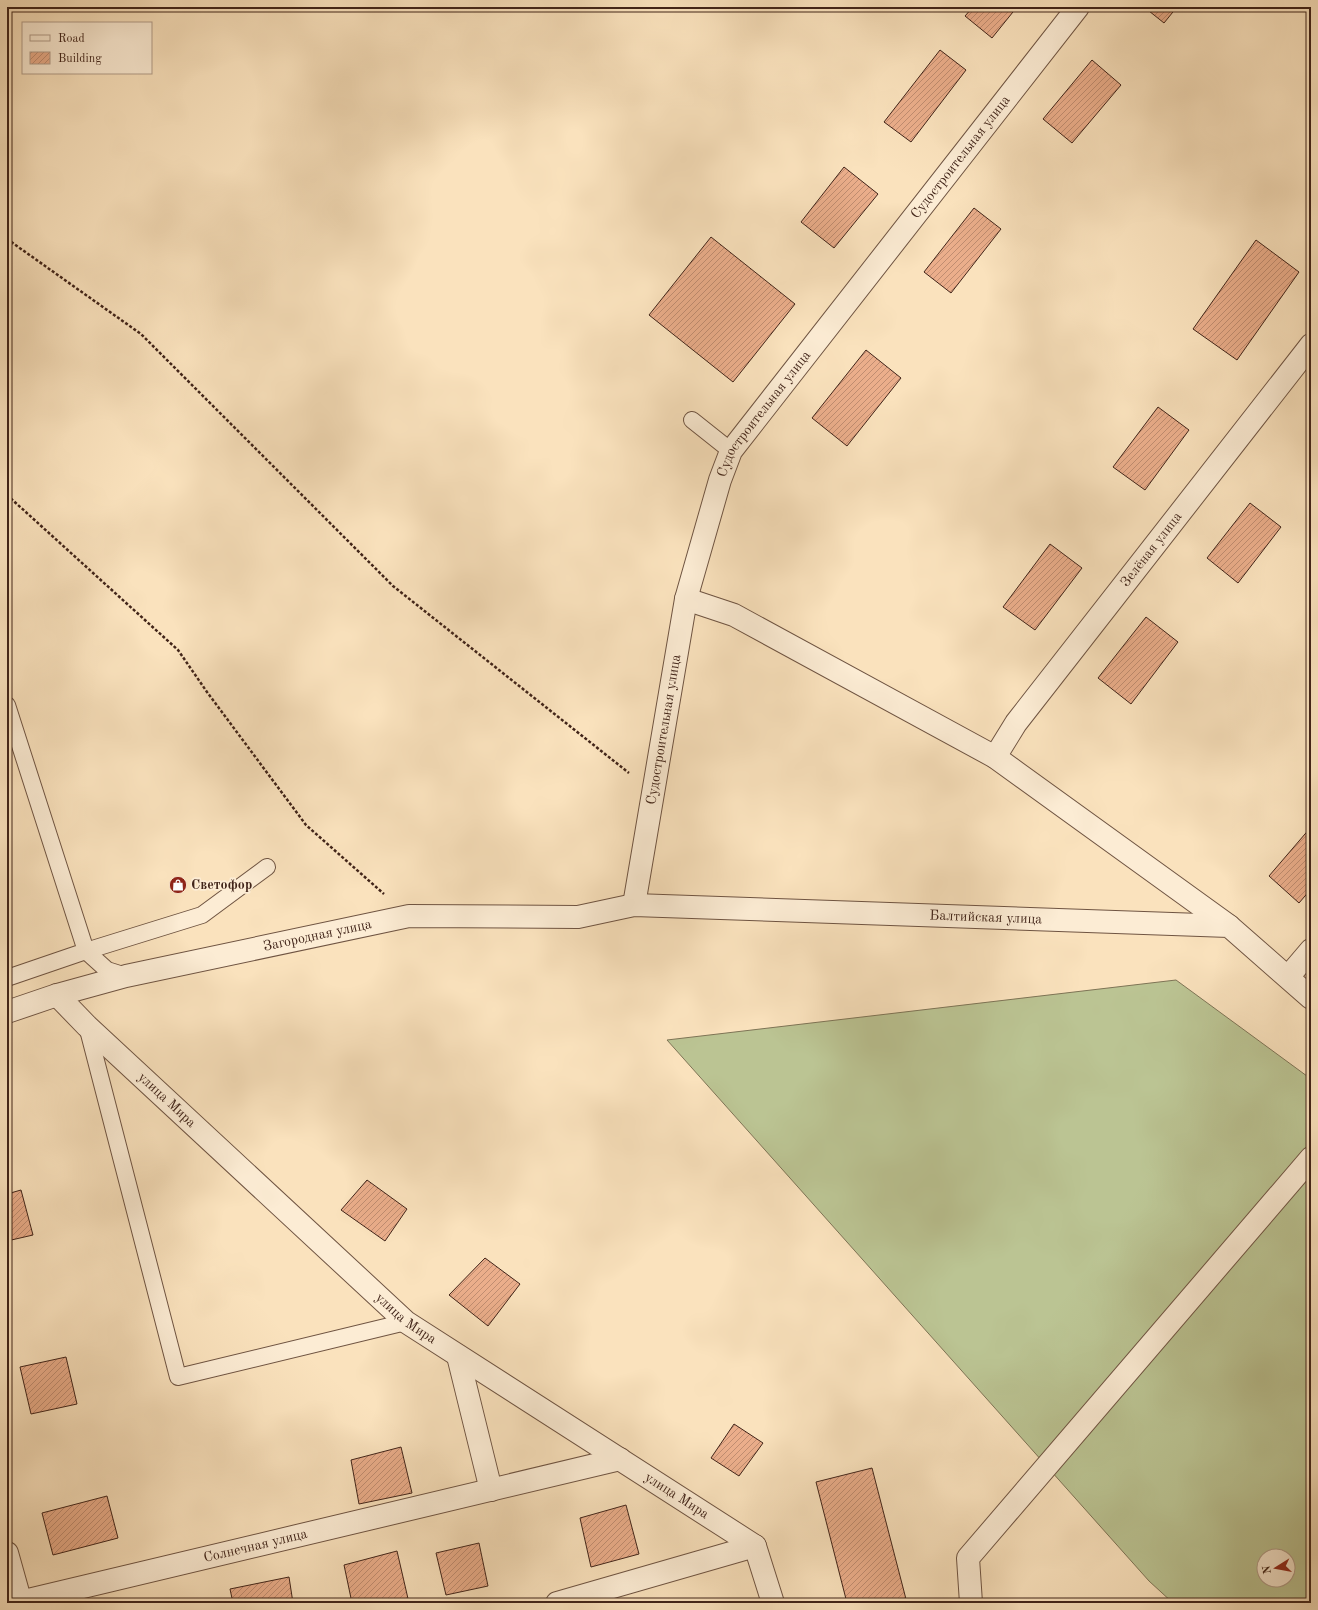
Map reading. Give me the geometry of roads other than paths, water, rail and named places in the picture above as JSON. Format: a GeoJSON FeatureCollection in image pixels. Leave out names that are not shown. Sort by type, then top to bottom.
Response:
{"type":"FeatureCollection","features":[{"type":"Feature","properties":{"kind":"street","name":"Судостроительная улица"},"geometry":{"type":"LineString","coordinates":[[634,905],[686,599],[720,480],[731,451],[1078,7]]}},
{"type":"Feature","properties":{"kind":"street","name":"Зелёная улица"},"geometry":{"type":"LineString","coordinates":[[995,757],[1016,723],[1311,345]]}},
{"type":"Feature","properties":{"kind":"street"},"geometry":{"type":"LineString","coordinates":[[686,599],[734,615],[995,757],[1229,926],[1311,998]]}},
{"type":"Feature","properties":{"kind":"street","name":"Балтийская улица"},"geometry":{"type":"LineString","coordinates":[[634,905],[1229,926]]}},
{"type":"Feature","properties":{"kind":"street","name":"Загородная улица"},"geometry":{"type":"LineString","coordinates":[[7,1012],[57,995],[126,976],[409,916],[578,916],[634,905]]}},
{"type":"Feature","properties":{"kind":"street"},"geometry":{"type":"LineString","coordinates":[[1288,977],[1311,950]]}},
{"type":"Feature","properties":{"kind":"street","name":"улица Мира"},"geometry":{"type":"LineString","coordinates":[[57,995],[87,1026],[406,1322],[754,1546]]}},
{"type":"Feature","properties":{"kind":"street"},"geometry":{"type":"LineString","coordinates":[[971,1603],[968,1558],[1311,1158]]}},
{"type":"Feature","properties":{"kind":"street"},"geometry":{"type":"LineString","coordinates":[[458,1356],[491,1490]]}},
{"type":"Feature","properties":{"kind":"street","name":"Солнечная улица"},"geometry":{"type":"LineString","coordinates":[[20,1603],[620,1459]]}},
{"type":"Feature","properties":{"kind":"street"},"geometry":{"type":"LineString","coordinates":[[557,1603],[754,1546],[773,1603]]}},
{"type":"Feature","properties":{"kind":"street"},"geometry":{"type":"LineString","coordinates":[[7,1553],[20,1603]]}},
{"type":"Feature","properties":{"kind":"lane"},"geometry":{"type":"LineString","coordinates":[[692,420],[731,451]]}},
{"type":"Feature","properties":{"kind":"lane"},"geometry":{"type":"LineString","coordinates":[[7,705],[86,951],[107,970],[126,976]]}},
{"type":"Feature","properties":{"kind":"lane"},"geometry":{"type":"LineString","coordinates":[[7,978],[86,951],[202,916],[267,867]]}},
{"type":"Feature","properties":{"kind":"lane"},"geometry":{"type":"LineString","coordinates":[[87,1026],[178,1377],[406,1322]]}},
{"type":"Feature","properties":{"kind":"place","name":"Светофор"},"geometry":{"type":"Point","coordinates":[178,885]}}]}
